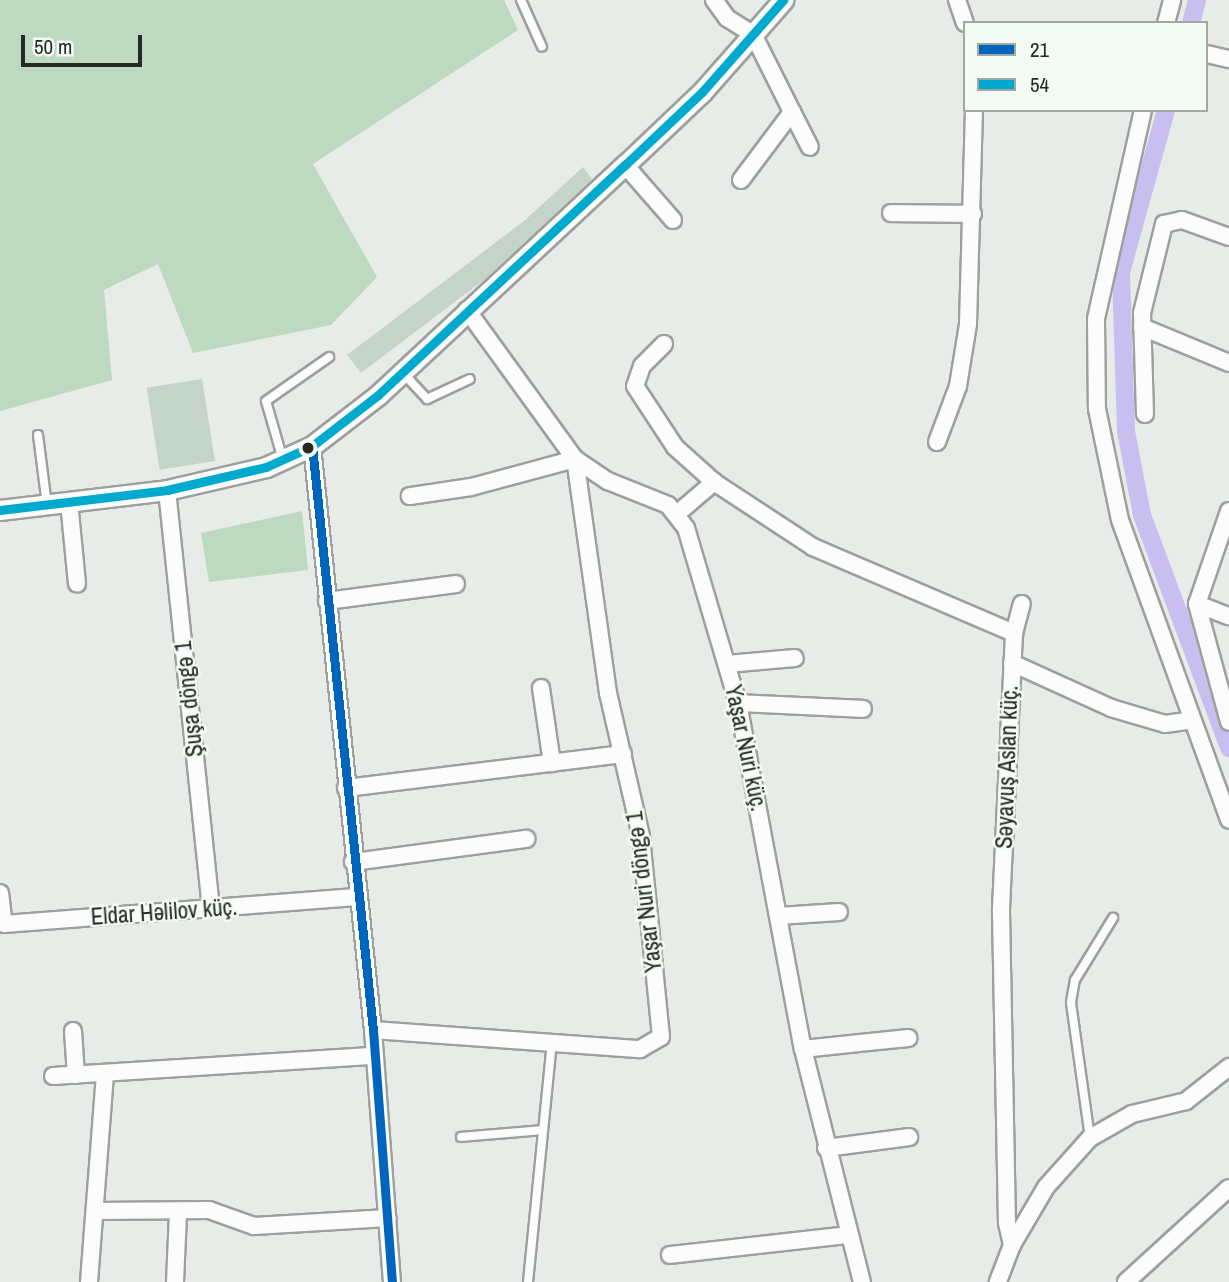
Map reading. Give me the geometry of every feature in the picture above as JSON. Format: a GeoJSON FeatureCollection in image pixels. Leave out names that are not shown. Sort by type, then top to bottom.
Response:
{"type":"FeatureCollection","features":[{"type":"Feature","properties":{"kind":"street"},"geometry":{"type":"LineString","coordinates":[[715,0],[727,18],[753,34],[810,147]]}},
{"type":"Feature","properties":{"kind":"street"},"geometry":{"type":"LineString","coordinates":[[0,510],[167,490],[284,460],[312,446],[402,372],[625,165],[702,92],[783,0]]}},
{"type":"Feature","properties":{"kind":"street"},"geometry":{"type":"LineString","coordinates":[[957,0],[964,21]]}},
{"type":"Feature","properties":{"kind":"street"},"geometry":{"type":"LineString","coordinates":[[1167,21],[1172,0]]}},
{"type":"Feature","properties":{"kind":"street"},"geometry":{"type":"LineString","coordinates":[[1208,54],[1229,59]]}},
{"type":"Feature","properties":{"kind":"street"},"geometry":{"type":"LineString","coordinates":[[741,180],[792,112]]}},
{"type":"Feature","properties":{"kind":"street"},"geometry":{"type":"LineString","coordinates":[[937,442],[962,363],[973,214],[974,112]]}},
{"type":"Feature","properties":{"kind":"street"},"geometry":{"type":"LineString","coordinates":[[1143,112],[1096,319],[1097,409],[1120,520],[1229,820]]}},
{"type":"Feature","properties":{"kind":"street"},"geometry":{"type":"LineString","coordinates":[[625,165],[673,220]]}},
{"type":"Feature","properties":{"kind":"street"},"geometry":{"type":"LineString","coordinates":[[891,214],[973,214]]}},
{"type":"Feature","properties":{"kind":"street"},"geometry":{"type":"LineString","coordinates":[[1145,414],[1142,327],[1164,224],[1182,220],[1229,237]]}},
{"type":"Feature","properties":{"kind":"street"},"geometry":{"type":"LineString","coordinates":[[467,310],[575,459],[608,481],[678,513],[713,482]]}},
{"type":"Feature","properties":{"kind":"street"},"geometry":{"type":"LineString","coordinates":[[1142,327],[1229,363]]}},
{"type":"Feature","properties":{"kind":"street"},"geometry":{"type":"LineString","coordinates":[[664,344],[642,366],[635,386],[675,447],[713,482],[813,547],[1014,633]]}},
{"type":"Feature","properties":{"kind":"street"},"geometry":{"type":"LineString","coordinates":[[312,446],[356,897],[373,1030],[392,1282]]}},
{"type":"Feature","properties":{"kind":"street"},"geometry":{"type":"LineString","coordinates":[[410,496],[471,487],[575,459]]}},
{"type":"Feature","properties":{"kind":"street","name":"Yaşar Nuri döngə 1"},"geometry":{"type":"LineString","coordinates":[[373,1030],[552,1039],[640,1049],[661,1037],[641,836],[608,693],[575,459]]}},
{"type":"Feature","properties":{"kind":"street","name":"Şuşa döngə 1"},"geometry":{"type":"LineString","coordinates":[[167,490],[211,908]]}},
{"type":"Feature","properties":{"kind":"street"},"geometry":{"type":"LineString","coordinates":[[69,502],[76,584]]}},
{"type":"Feature","properties":{"kind":"street"},"geometry":{"type":"LineString","coordinates":[[1229,511],[1197,604],[1229,722]]}},
{"type":"Feature","properties":{"kind":"street","name":"Yaşar Nuri küç."},"geometry":{"type":"LineString","coordinates":[[678,513],[738,703],[803,1049],[862,1282]]}},
{"type":"Feature","properties":{"kind":"street"},"geometry":{"type":"LineString","coordinates":[[327,601],[456,584]]}},
{"type":"Feature","properties":{"kind":"street","name":"Səyavuş Aslan küç."},"geometry":{"type":"LineString","coordinates":[[998,1282],[1012,1245],[1007,1223],[1001,912],[1014,633],[1022,604]]}},
{"type":"Feature","properties":{"kind":"street"},"geometry":{"type":"LineString","coordinates":[[1197,604],[1229,617]]}},
{"type":"Feature","properties":{"kind":"street"},"geometry":{"type":"LineString","coordinates":[[727,664],[795,658]]}},
{"type":"Feature","properties":{"kind":"street"},"geometry":{"type":"LineString","coordinates":[[1012,663],[1111,708],[1165,724],[1192,720]]}},
{"type":"Feature","properties":{"kind":"street"},"geometry":{"type":"LineString","coordinates":[[541,688],[552,763]]}},
{"type":"Feature","properties":{"kind":"street"},"geometry":{"type":"LineString","coordinates":[[738,703],[863,709]]}},
{"type":"Feature","properties":{"kind":"street"},"geometry":{"type":"LineString","coordinates":[[346,788],[622,754]]}},
{"type":"Feature","properties":{"kind":"street"},"geometry":{"type":"LineString","coordinates":[[353,862],[526,839]]}},
{"type":"Feature","properties":{"kind":"street","name":"Eldar Həlilov küç."},"geometry":{"type":"LineString","coordinates":[[0,893],[2,924],[356,897]]}},
{"type":"Feature","properties":{"kind":"street"},"geometry":{"type":"LineString","coordinates":[[779,916],[839,912]]}},
{"type":"Feature","properties":{"kind":"street"},"geometry":{"type":"LineString","coordinates":[[73,1031],[76,1075]]}},
{"type":"Feature","properties":{"kind":"street"},"geometry":{"type":"LineString","coordinates":[[803,1049],[908,1038]]}},
{"type":"Feature","properties":{"kind":"street"},"geometry":{"type":"LineString","coordinates":[[53,1076],[374,1056]]}},
{"type":"Feature","properties":{"kind":"street"},"geometry":{"type":"LineString","coordinates":[[1012,1245],[1046,1187],[1090,1138],[1132,1114],[1186,1101],[1229,1067]]}},
{"type":"Feature","properties":{"kind":"street"},"geometry":{"type":"LineString","coordinates":[[89,1282],[105,1074]]}},
{"type":"Feature","properties":{"kind":"street"},"geometry":{"type":"LineString","coordinates":[[826,1148],[909,1137]]}},
{"type":"Feature","properties":{"kind":"street"},"geometry":{"type":"LineString","coordinates":[[1126,1282],[1229,1188]]}},
{"type":"Feature","properties":{"kind":"street"},"geometry":{"type":"LineString","coordinates":[[96,1211],[209,1210],[254,1226],[388,1218]]}},
{"type":"Feature","properties":{"kind":"street"},"geometry":{"type":"LineString","coordinates":[[175,1282],[178,1212]]}},
{"type":"Feature","properties":{"kind":"street"},"geometry":{"type":"LineString","coordinates":[[670,1255],[848,1234]]}},
{"type":"Feature","properties":{"kind":"lane"},"geometry":{"type":"LineString","coordinates":[[520,0],[542,47]]}},
{"type":"Feature","properties":{"kind":"lane"},"geometry":{"type":"LineString","coordinates":[[284,460],[265,401],[329,357]]}},
{"type":"Feature","properties":{"kind":"lane"},"geometry":{"type":"LineString","coordinates":[[402,372],[427,399],[470,379]]}},
{"type":"Feature","properties":{"kind":"lane"},"geometry":{"type":"LineString","coordinates":[[38,435],[47,505]]}},
{"type":"Feature","properties":{"kind":"lane"},"geometry":{"type":"LineString","coordinates":[[1090,1138],[1071,1002],[1075,979],[1113,918]]}},
{"type":"Feature","properties":{"kind":"lane"},"geometry":{"type":"LineString","coordinates":[[528,1282],[552,1039]]}},
{"type":"Feature","properties":{"kind":"lane"},"geometry":{"type":"LineString","coordinates":[[461,1137],[543,1130]]}},
{"type":"Feature","properties":{"kind":"green space"},"geometry":{"type":"Polygon","coordinates":[[[0,0],[504,0],[518,30],[313,164],[377,277],[331,325],[193,353],[158,264],[104,290],[112,380],[0,411],[0,0]]]}},
{"type":"Feature","properties":{"kind":"green space"},"geometry":{"type":"Polygon","coordinates":[[[302,511],[308,570],[209,582],[201,533],[302,511]]]}},
{"type":"Feature","properties":{"kind":"building"},"geometry":{"type":"Polygon","coordinates":[[[583,167],[592,179],[485,279],[361,373],[347,355],[524,221],[583,167]]]}},
{"type":"Feature","properties":{"kind":"building"},"geometry":{"type":"Polygon","coordinates":[[[202,379],[215,461],[160,470],[147,388],[202,379]]]}},
{"type":"Feature","properties":{"kind":"waterway"},"geometry":{"type":"LineString","coordinates":[[1192,21],[1197,0]]}},
{"type":"Feature","properties":{"kind":"waterway"},"geometry":{"type":"LineString","coordinates":[[1165,112],[1121,272],[1126,431],[1142,515],[1229,748]]}},
{"type":"Feature","properties":{"kind":"transit line","name":"54"},"geometry":{"type":"LineString","coordinates":[[0,510],[167,490],[266,467],[312,446],[378,395],[625,165],[702,92],[783,0]]}},
{"type":"Feature","properties":{"kind":"transit line","name":"21"},"geometry":{"type":"LineString","coordinates":[[312,446],[373,1030],[392,1282]]}}]}
